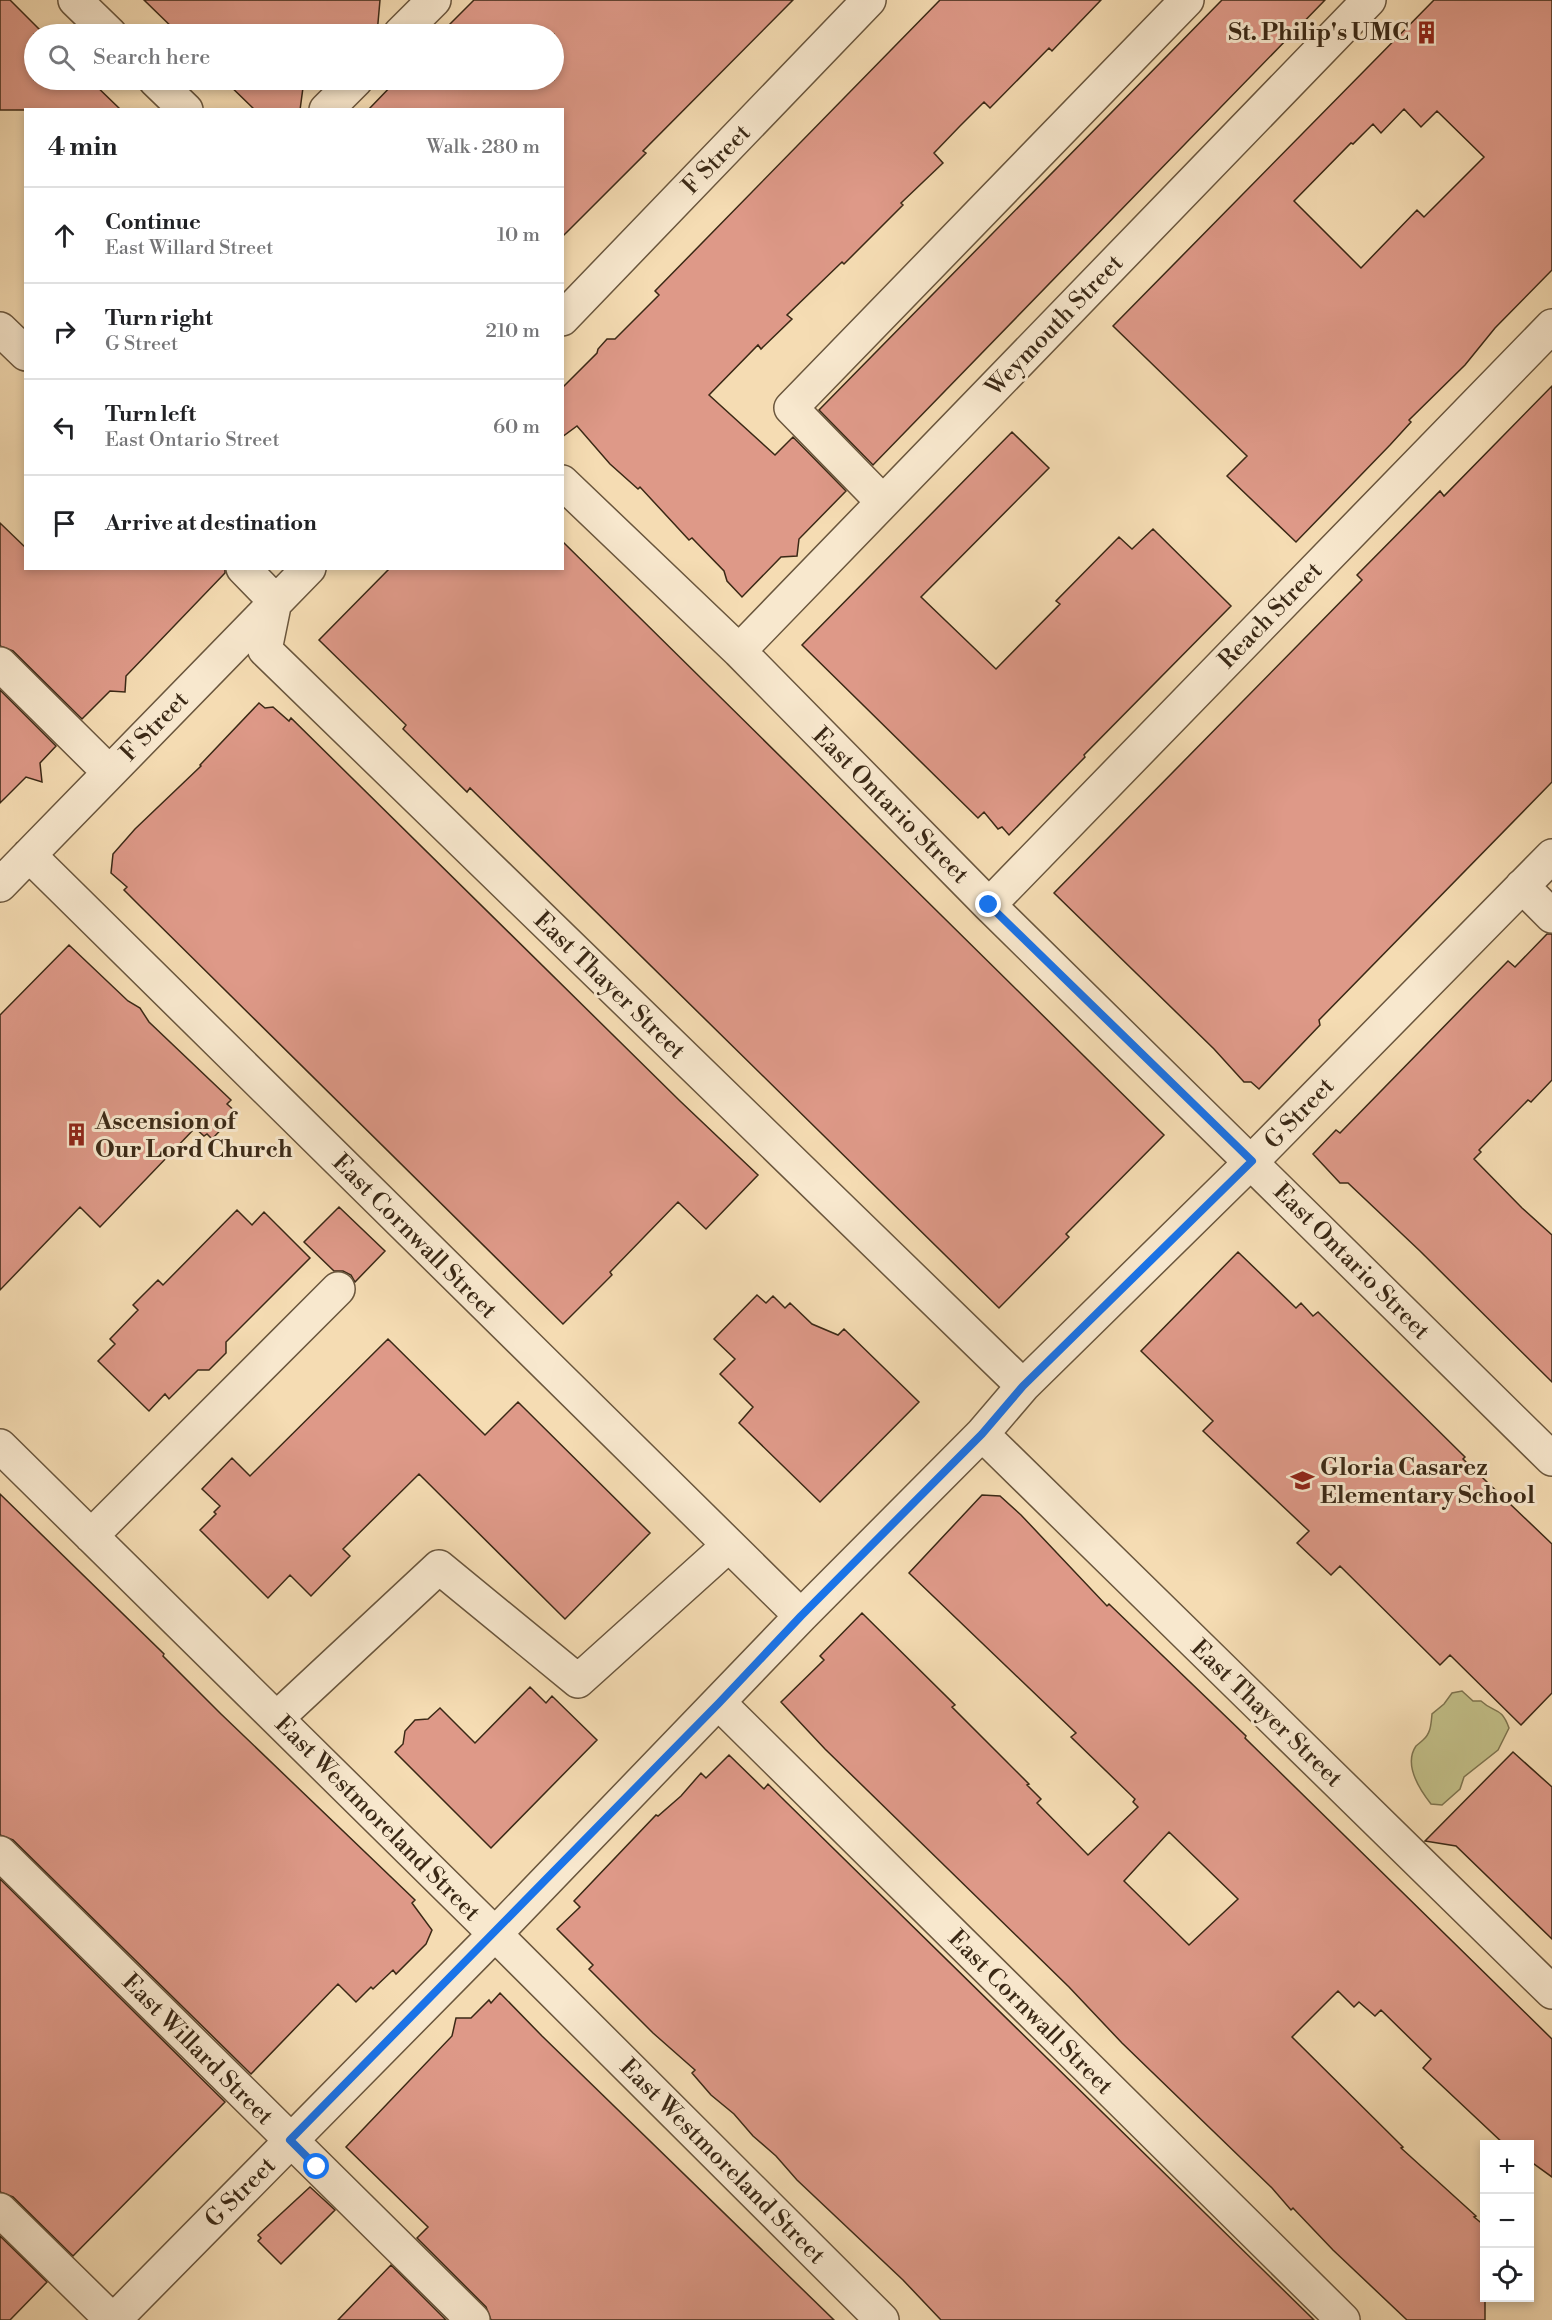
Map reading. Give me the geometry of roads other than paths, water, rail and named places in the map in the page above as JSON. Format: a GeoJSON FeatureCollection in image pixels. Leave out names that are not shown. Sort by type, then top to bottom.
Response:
{"type":"FeatureCollection","features":[{"type":"Feature","properties":{"kind":"street"},"geometry":{"type":"LineString","coordinates":[[410,24],[434,0]]}},
{"type":"Feature","properties":{"kind":"street","name":"F Street"},"geometry":{"type":"LineString","coordinates":[[564,317],[869,0]]}},
{"type":"Feature","properties":{"kind":"street"},"geometry":{"type":"LineString","coordinates":[[883,502],[791,408],[1187,0]]}},
{"type":"Feature","properties":{"kind":"street","name":"Weymouth Street"},"geometry":{"type":"LineString","coordinates":[[739,651],[1369,0]]}},
{"type":"Feature","properties":{"kind":"street"},"geometry":{"type":"LineString","coordinates":[[78,1],[100,24]]}},
{"type":"Feature","properties":{"kind":"street"},"geometry":{"type":"LineString","coordinates":[[165,90],[184,108]]}},
{"type":"Feature","properties":{"kind":"street"},"geometry":{"type":"LineString","coordinates":[[328,108],[346,90]]}},
{"type":"Feature","properties":{"kind":"street","name":"Reach Street"},"geometry":{"type":"LineString","coordinates":[[989,905],[1552,326]]}},
{"type":"Feature","properties":{"kind":"street"},"geometry":{"type":"LineString","coordinates":[[0,329],[24,352]]}},
{"type":"Feature","properties":{"kind":"street","name":"East Ontario Street"},"geometry":{"type":"LineString","coordinates":[[564,484],[739,651],[989,905],[1252,1161],[1552,1459]]}},
{"type":"Feature","properties":{"kind":"street"},"geometry":{"type":"LineString","coordinates":[[245,570],[275,601]]}},
{"type":"Feature","properties":{"kind":"street","name":"F Street"},"geometry":{"type":"LineString","coordinates":[[0,885],[307,570]]}},
{"type":"Feature","properties":{"kind":"street","name":"East Thayer Street"},"geometry":{"type":"LineString","coordinates":[[275,601],[265,650],[1023,1386]]}},
{"type":"Feature","properties":{"kind":"street"},"geometry":{"type":"LineString","coordinates":[[0,664],[109,772]]}},
{"type":"Feature","properties":{"kind":"street","name":"East Cornwall Street"},"geometry":{"type":"LineString","coordinates":[[29,855],[801,1616]]}},
{"type":"Feature","properties":{"kind":"street","name":"G Street"},"geometry":{"type":"LineString","coordinates":[[113,2320],[495,1934],[801,1616],[982,1434],[1023,1386],[1252,1161],[1552,856]]}},
{"type":"Feature","properties":{"kind":"street"},"geometry":{"type":"LineString","coordinates":[[1522,886],[1552,916]]}},
{"type":"Feature","properties":{"kind":"street"},"geometry":{"type":"LineString","coordinates":[[91,1536],[338,1289]]}},
{"type":"Feature","properties":{"kind":"street","name":"East Thayer Street"},"geometry":{"type":"LineString","coordinates":[[982,1434],[1552,1992]]}},
{"type":"Feature","properties":{"kind":"street","name":"East Westmoreland Street"},"geometry":{"type":"LineString","coordinates":[[0,1446],[882,2320]]}},
{"type":"Feature","properties":{"kind":"street"},"geometry":{"type":"LineString","coordinates":[[277,1718],[439,1567],[578,1681],[729,1545]]}},
{"type":"Feature","properties":{"kind":"street","name":"East Cornwall Street"},"geometry":{"type":"LineString","coordinates":[[719,1703],[1343,2320]]}},
{"type":"Feature","properties":{"kind":"street","name":"East Willard Street"},"geometry":{"type":"LineString","coordinates":[[0,1853],[473,2320]]}},
{"type":"Feature","properties":{"kind":"street"},"geometry":{"type":"LineString","coordinates":[[0,2210],[113,2320]]}},
{"type":"Feature","properties":{"kind":"place","name":"St. Philip's UMC"},"geometry":{"type":"Point","coordinates":[1427,32]}},
{"type":"Feature","properties":{"kind":"place","name":"Ascension of Our Lord Church"},"geometry":{"type":"Point","coordinates":[77,1135]}},
{"type":"Feature","properties":{"kind":"place","name":"Gloria Casarez Elementary School"},"geometry":{"type":"Point","coordinates":[1302,1481]}}]}
